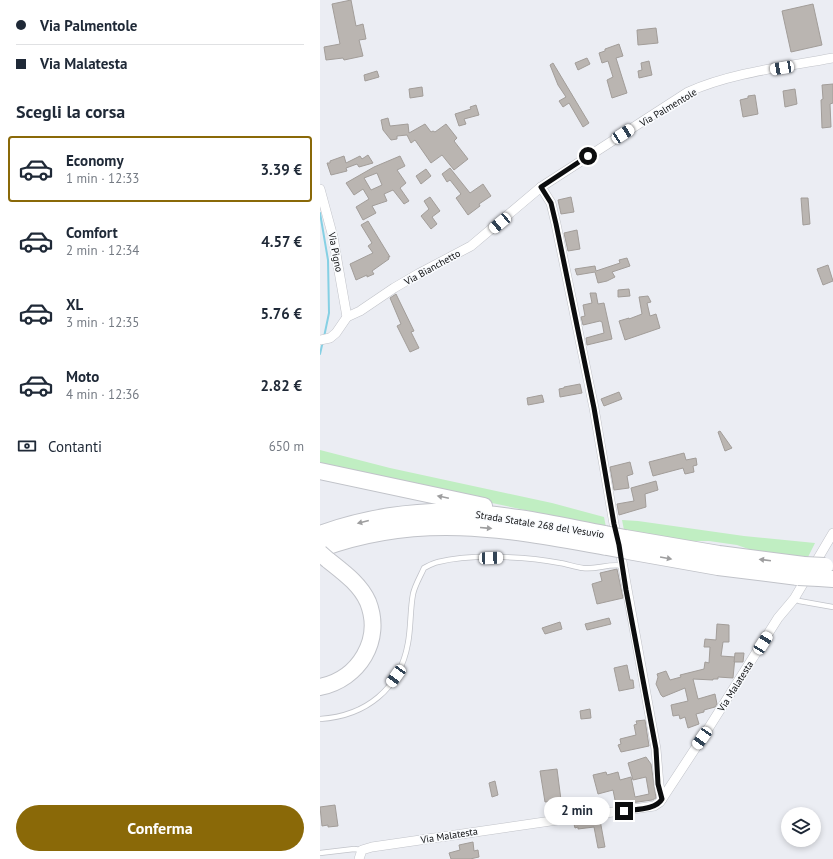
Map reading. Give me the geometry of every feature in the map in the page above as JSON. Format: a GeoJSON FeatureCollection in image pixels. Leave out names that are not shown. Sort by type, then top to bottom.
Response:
{"type":"FeatureCollection","features":[{"type":"Feature","properties":{"kind":"highway"},"geometry":{"type":"LineString","coordinates":[[320,471],[500,509],[549,523]]}},
{"type":"Feature","properties":{"kind":"highway","name":"Strada Statale 268 del Vesuvio"},"geometry":{"type":"LineString","coordinates":[[320,534],[372,520],[402,515],[459,512],[487,514],[549,523],[606,540],[625,551],[719,554],[801,571],[827,573]]}},
{"type":"Feature","properties":{"kind":"highway","name":"Strada Statale 268 del Vesuvio"},"geometry":{"type":"LineString","coordinates":[[322,555],[405,529],[432,527],[485,528],[533,534],[606,540]]}},
{"type":"Feature","properties":{"kind":"highway"},"geometry":{"type":"LineString","coordinates":[[320,687],[342,679],[354,670],[364,657],[369,645],[372,631],[372,616],[368,602],[361,590],[352,579],[322,555]]}},
{"type":"Feature","properties":{"kind":"street","name":"Via Palmentole"},"geometry":{"type":"LineString","coordinates":[[541,187],[676,100],[701,87],[714,82],[761,71],[833,58]]}},
{"type":"Feature","properties":{"kind":"street","name":"Via Bianchetto"},"geometry":{"type":"LineString","coordinates":[[320,340],[330,338],[336,333],[347,317],[360,311],[418,274],[471,246],[541,187]]}},
{"type":"Feature","properties":{"kind":"street"},"geometry":{"type":"LineString","coordinates":[[541,187],[551,203],[556,224],[594,408],[614,524],[625,551],[656,749],[658,784],[662,799]]}},
{"type":"Feature","properties":{"kind":"street","name":"Via Pigno"},"geometry":{"type":"LineString","coordinates":[[320,189],[333,237],[347,317]]}},
{"type":"Feature","properties":{"kind":"street","name":"Via Malatesta"},"geometry":{"type":"LineString","coordinates":[[360,854],[372,847],[654,806],[660,802],[778,618],[794,599],[833,532]]}},
{"type":"Feature","properties":{"kind":"lane"},"geometry":{"type":"LineString","coordinates":[[320,719],[334,717],[358,710],[375,700],[386,690],[396,676],[404,660],[408,643],[414,593],[424,568],[443,561],[505,557],[558,562],[584,568],[598,568],[615,564],[625,551]]}},
{"type":"Feature","properties":{"kind":"lane"},"geometry":{"type":"LineString","coordinates":[[794,599],[833,607]]}},
{"type":"Feature","properties":{"kind":"lane"},"geometry":{"type":"LineString","coordinates":[[320,853],[354,849],[360,854]]}},
{"type":"Feature","properties":{"kind":"green space"},"geometry":{"type":"Polygon","coordinates":[[[320,450],[390,468],[552,503],[604,517],[606,527],[320,467],[320,450]]]}},
{"type":"Feature","properties":{"kind":"green space"},"geometry":{"type":"Polygon","coordinates":[[[622,520],[744,536],[815,543],[808,557],[757,552],[737,545],[709,541],[686,541],[624,530],[622,520]]]}},
{"type":"Feature","properties":{"kind":"building"},"geometry":{"type":"Polygon","coordinates":[[[351,0],[356,26],[363,24],[366,39],[359,40],[363,56],[344,60],[343,58],[326,60],[324,47],[340,44],[332,4],[351,0]]]}},
{"type":"Feature","properties":{"kind":"building"},"geometry":{"type":"Polygon","coordinates":[[[813,4],[822,45],[791,52],[782,11],[813,4]]]}},
{"type":"Feature","properties":{"kind":"building"},"geometry":{"type":"Polygon","coordinates":[[[656,28],[658,43],[638,45],[637,30],[656,28]]]}},
{"type":"Feature","properties":{"kind":"building"},"geometry":{"type":"Polygon","coordinates":[[[619,44],[623,56],[616,58],[627,93],[612,98],[607,80],[613,77],[608,61],[602,63],[599,53],[619,44]]]}},
{"type":"Feature","properties":{"kind":"building"},"geometry":{"type":"Polygon","coordinates":[[[587,58],[590,64],[578,70],[575,63],[587,58]]]}},
{"type":"Feature","properties":{"kind":"building"},"geometry":{"type":"Polygon","coordinates":[[[649,61],[652,75],[639,78],[638,71],[642,70],[641,63],[649,61]]]}},
{"type":"Feature","properties":{"kind":"building"},"geometry":{"type":"Polygon","coordinates":[[[553,63],[589,123],[583,127],[569,103],[563,107],[559,101],[566,97],[558,85],[550,65],[553,63]]]}},
{"type":"Feature","properties":{"kind":"building"},"geometry":{"type":"Polygon","coordinates":[[[377,71],[379,77],[365,81],[364,75],[377,71]]]}},
{"type":"Feature","properties":{"kind":"building"},"geometry":{"type":"Polygon","coordinates":[[[833,84],[833,103],[830,104],[831,127],[822,128],[822,85],[833,84]]]}},
{"type":"Feature","properties":{"kind":"building"},"geometry":{"type":"Polygon","coordinates":[[[422,87],[423,96],[410,98],[409,89],[422,87]]]}},
{"type":"Feature","properties":{"kind":"building"},"geometry":{"type":"Polygon","coordinates":[[[795,89],[797,104],[785,107],[783,91],[795,89]]]}},
{"type":"Feature","properties":{"kind":"building"},"geometry":{"type":"Polygon","coordinates":[[[755,95],[758,114],[743,117],[740,100],[748,98],[748,96],[755,95]]]}},
{"type":"Feature","properties":{"kind":"building"},"geometry":{"type":"Polygon","coordinates":[[[476,105],[479,115],[464,119],[466,124],[459,126],[455,114],[471,109],[470,107],[476,105]]]}},
{"type":"Feature","properties":{"kind":"building"},"geometry":{"type":"Polygon","coordinates":[[[388,118],[390,126],[408,124],[409,133],[425,124],[431,132],[435,132],[446,124],[457,138],[454,141],[468,159],[454,170],[442,155],[431,163],[415,140],[411,143],[407,135],[397,136],[397,139],[391,140],[383,130],[381,120],[388,118]]]}},
{"type":"Feature","properties":{"kind":"building"},"geometry":{"type":"Polygon","coordinates":[[[368,155],[373,163],[359,167],[357,164],[346,168],[347,171],[331,175],[327,163],[330,163],[330,161],[344,156],[346,163],[360,156],[362,159],[368,155]]]}},
{"type":"Feature","properties":{"kind":"building"},"geometry":{"type":"Polygon","coordinates":[[[400,156],[405,166],[397,170],[406,183],[400,188],[409,201],[404,204],[393,190],[384,194],[387,201],[372,206],[376,213],[363,220],[356,207],[369,199],[363,189],[354,195],[346,183],[374,167],[400,156]],[[377,173],[364,178],[371,190],[382,185],[377,173]]]}},
{"type":"Feature","properties":{"kind":"building"},"geometry":{"type":"Polygon","coordinates":[[[450,168],[470,193],[483,184],[491,196],[479,204],[480,206],[468,215],[456,198],[461,194],[450,180],[447,182],[442,174],[450,168]]]}},
{"type":"Feature","properties":{"kind":"building"},"geometry":{"type":"Polygon","coordinates":[[[426,169],[431,176],[421,184],[416,176],[426,169]]]}},
{"type":"Feature","properties":{"kind":"building"},"geometry":{"type":"Polygon","coordinates":[[[430,197],[440,211],[432,217],[437,224],[431,229],[421,216],[429,209],[424,201],[430,197]]]}},
{"type":"Feature","properties":{"kind":"building"},"geometry":{"type":"Polygon","coordinates":[[[571,197],[574,212],[561,214],[558,200],[571,197]]]}},
{"type":"Feature","properties":{"kind":"building"},"geometry":{"type":"Polygon","coordinates":[[[801,198],[808,198],[810,224],[803,225],[801,198]]]}},
{"type":"Feature","properties":{"kind":"building"},"geometry":{"type":"Polygon","coordinates":[[[368,221],[390,257],[388,257],[389,259],[372,271],[374,274],[367,277],[367,275],[356,280],[350,264],[373,253],[368,246],[372,243],[361,225],[368,221]]]}},
{"type":"Feature","properties":{"kind":"building"},"geometry":{"type":"Polygon","coordinates":[[[577,230],[580,249],[568,251],[564,233],[577,230]]]}},
{"type":"Feature","properties":{"kind":"building"},"geometry":{"type":"Polygon","coordinates":[[[627,258],[630,266],[612,272],[615,277],[598,283],[595,272],[577,275],[575,269],[595,266],[596,271],[620,263],[619,260],[627,258]]]}},
{"type":"Feature","properties":{"kind":"building"},"geometry":{"type":"Polygon","coordinates":[[[828,265],[833,281],[823,285],[817,269],[828,265]]]}},
{"type":"Feature","properties":{"kind":"building"},"geometry":{"type":"Polygon","coordinates":[[[629,289],[630,296],[618,297],[618,290],[629,289]]]}},
{"type":"Feature","properties":{"kind":"building"},"geometry":{"type":"Polygon","coordinates":[[[590,293],[596,293],[598,304],[604,303],[612,339],[587,345],[586,338],[604,333],[602,322],[600,321],[583,325],[581,317],[585,316],[583,305],[592,303],[590,293]]]}},
{"type":"Feature","properties":{"kind":"building"},"geometry":{"type":"Polygon","coordinates":[[[396,294],[414,331],[411,332],[419,348],[410,352],[397,326],[401,324],[390,298],[396,294]]]}},
{"type":"Feature","properties":{"kind":"building"},"geometry":{"type":"Polygon","coordinates":[[[648,296],[651,302],[647,303],[650,316],[656,314],[660,328],[625,340],[619,321],[642,314],[639,297],[648,296]]]}},
{"type":"Feature","properties":{"kind":"building"},"geometry":{"type":"Polygon","coordinates":[[[580,384],[582,393],[560,397],[559,389],[580,384]]]}},
{"type":"Feature","properties":{"kind":"building"},"geometry":{"type":"Polygon","coordinates":[[[619,392],[622,399],[604,406],[601,399],[619,392]]]}},
{"type":"Feature","properties":{"kind":"building"},"geometry":{"type":"Polygon","coordinates":[[[542,395],[544,402],[528,405],[527,398],[542,395]]]}},
{"type":"Feature","properties":{"kind":"building"},"geometry":{"type":"Polygon","coordinates":[[[720,431],[732,448],[725,451],[718,432],[720,431]]]}},
{"type":"Feature","properties":{"kind":"building"},"geometry":{"type":"Polygon","coordinates":[[[684,453],[686,460],[696,458],[697,465],[693,466],[694,472],[685,474],[683,468],[653,476],[649,462],[684,453]]]}},
{"type":"Feature","properties":{"kind":"building"},"geometry":{"type":"Polygon","coordinates":[[[630,462],[633,474],[627,476],[629,488],[614,490],[610,467],[630,462]]]}},
{"type":"Feature","properties":{"kind":"building"},"geometry":{"type":"Polygon","coordinates":[[[656,481],[658,490],[645,494],[646,507],[619,515],[617,504],[634,501],[631,488],[656,481]]]}},
{"type":"Feature","properties":{"kind":"building"},"geometry":{"type":"Polygon","coordinates":[[[617,569],[623,598],[597,604],[592,584],[602,581],[600,573],[617,569]]]}},
{"type":"Feature","properties":{"kind":"building"},"geometry":{"type":"Polygon","coordinates":[[[609,618],[611,624],[587,630],[585,624],[609,618]]]}},
{"type":"Feature","properties":{"kind":"building"},"geometry":{"type":"Polygon","coordinates":[[[560,622],[562,629],[545,634],[542,628],[560,622]]]}},
{"type":"Feature","properties":{"kind":"building"},"geometry":{"type":"Polygon","coordinates":[[[717,624],[729,625],[729,642],[723,642],[721,656],[735,657],[733,678],[718,677],[718,679],[713,680],[693,679],[698,699],[715,694],[717,704],[715,707],[696,714],[699,724],[688,728],[685,717],[680,719],[679,715],[673,716],[671,705],[688,701],[685,688],[663,697],[656,684],[658,677],[657,674],[666,671],[670,680],[681,677],[680,675],[704,669],[705,662],[709,663],[710,647],[704,647],[705,639],[716,640],[717,624]]]}},
{"type":"Feature","properties":{"kind":"building"},"geometry":{"type":"Polygon","coordinates":[[[735,653],[744,653],[743,662],[734,662],[735,653]]]}},
{"type":"Feature","properties":{"kind":"building"},"geometry":{"type":"Polygon","coordinates":[[[627,665],[630,680],[633,680],[634,688],[619,691],[614,668],[627,665]]]}},
{"type":"Feature","properties":{"kind":"building"},"geometry":{"type":"Polygon","coordinates":[[[590,709],[591,718],[581,719],[580,711],[590,709]]]}},
{"type":"Feature","properties":{"kind":"building"},"geometry":{"type":"Polygon","coordinates":[[[645,720],[649,746],[621,752],[618,745],[621,744],[620,739],[636,735],[634,725],[637,724],[636,721],[645,720]]]}},
{"type":"Feature","properties":{"kind":"building"},"geometry":{"type":"Polygon","coordinates":[[[646,757],[651,764],[656,798],[652,800],[616,805],[613,790],[598,794],[593,775],[606,772],[607,775],[618,772],[620,780],[631,777],[635,797],[649,794],[646,777],[633,780],[628,763],[646,757]]]}},
{"type":"Feature","properties":{"kind":"building"},"geometry":{"type":"Polygon","coordinates":[[[557,769],[561,800],[545,802],[540,771],[557,769]]]}},
{"type":"Feature","properties":{"kind":"building"},"geometry":{"type":"Polygon","coordinates":[[[495,781],[498,795],[492,797],[489,783],[495,781]]]}},
{"type":"Feature","properties":{"kind":"building"},"geometry":{"type":"Polygon","coordinates":[[[335,805],[338,826],[322,826],[320,807],[335,805]]]}},
{"type":"Feature","properties":{"kind":"building"},"geometry":{"type":"Polygon","coordinates":[[[600,820],[605,847],[598,848],[594,827],[578,829],[578,827],[575,828],[574,824],[600,820]]]}},
{"type":"Feature","properties":{"kind":"building"},"geometry":{"type":"Polygon","coordinates":[[[473,842],[474,851],[478,850],[479,857],[470,859],[451,859],[449,853],[460,850],[459,845],[473,842]]]}},
{"type":"Feature","properties":{"kind":"waterway"},"geometry":{"type":"LineString","coordinates":[[320,213],[328,260],[329,313],[324,337]]}},
{"type":"Feature","properties":{"kind":"waterway"},"geometry":{"type":"LineString","coordinates":[[320,354],[323,341]]}},
{"type":"Feature","properties":{"kind":"route"},"geometry":{"type":"LineString","coordinates":[[588,156],[541,187],[551,203],[574,307],[594,408],[656,749],[658,784],[662,799],[654,806],[624,811]]}}]}
